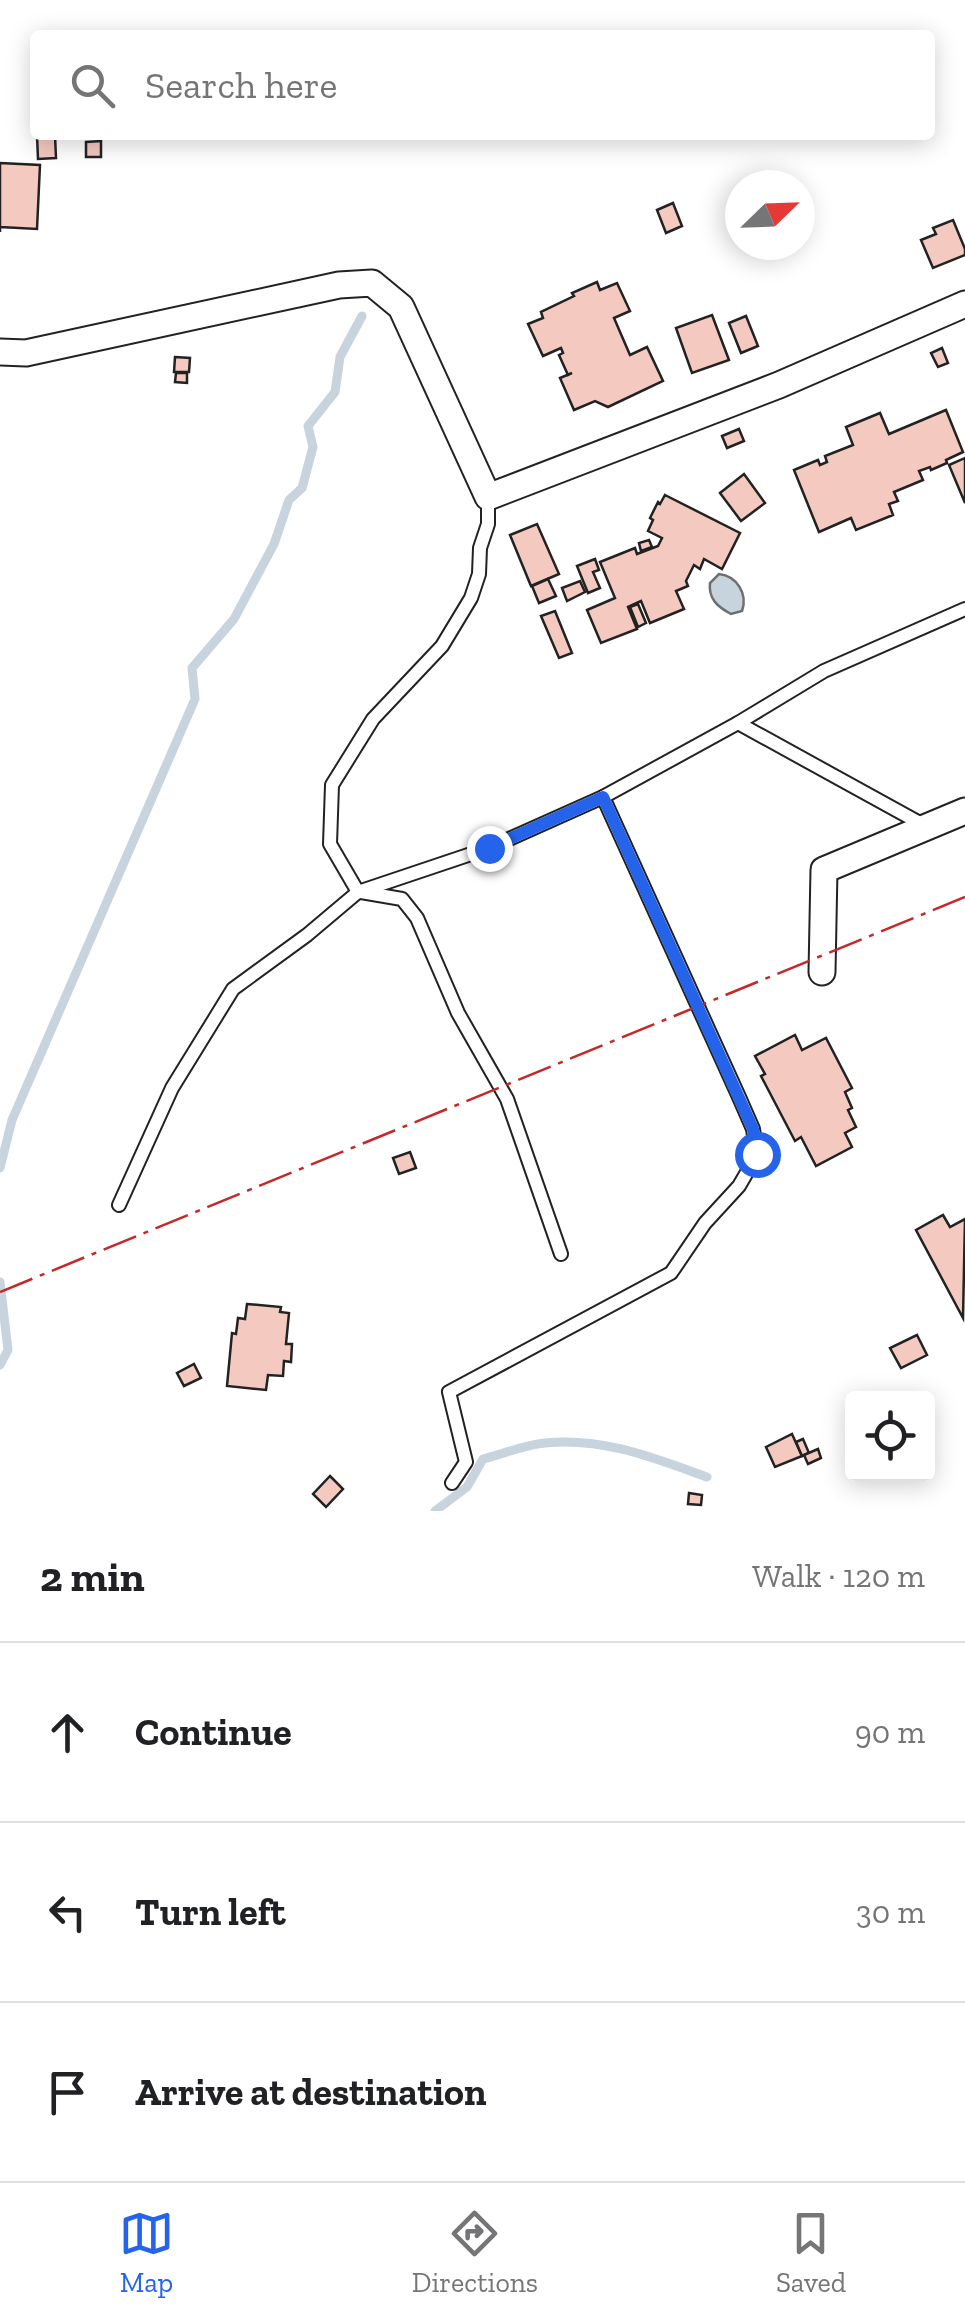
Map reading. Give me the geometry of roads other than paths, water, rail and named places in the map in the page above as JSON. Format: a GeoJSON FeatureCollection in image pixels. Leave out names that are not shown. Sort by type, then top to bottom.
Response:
{"type":"FeatureCollection","features":[{"type":"Feature","properties":{"kind":"street"},"geometry":{"type":"LineString","coordinates":[[0,352],[26,353],[339,285],[372,283],[401,307],[488,497],[779,385],[965,304]]}},
{"type":"Feature","properties":{"kind":"street"},"geometry":{"type":"LineString","coordinates":[[822,972],[824,870],[965,811]]}},
{"type":"Feature","properties":{"kind":"lane"},"geometry":{"type":"LineString","coordinates":[[358,892],[330,844],[332,786],[372,719],[442,646],[471,598],[488,524],[488,497]]}},
{"type":"Feature","properties":{"kind":"lane"},"geometry":{"type":"LineString","coordinates":[[119,1205],[172,1088],[233,989],[358,892],[489,848],[603,797],[824,671],[965,609]]}},
{"type":"Feature","properties":{"kind":"lane"},"geometry":{"type":"LineString","coordinates":[[738,723],[927,827]]}},
{"type":"Feature","properties":{"kind":"lane"},"geometry":{"type":"LineString","coordinates":[[452,1483],[466,1462],[448,1392],[671,1272],[738,1186],[757,1154],[753,1129],[603,797]]}},
{"type":"Feature","properties":{"kind":"lane"},"geometry":{"type":"LineString","coordinates":[[358,892],[402,898],[417,918],[458,1013],[507,1099],[561,1254]]}},
{"type":"Feature","properties":{"kind":"waterway"},"geometry":{"type":"LineString","coordinates":[[0,1168],[12,1120],[195,699],[192,668],[234,619],[274,544],[289,500],[302,488],[313,447],[308,426],[335,392],[340,357],[362,316]]}},
{"type":"Feature","properties":{"kind":"waterway"},"geometry":{"type":"LineString","coordinates":[[0,1282],[8,1350],[0,1365]]}},
{"type":"Feature","properties":{"kind":"waterway"},"geometry":{"type":"LineString","coordinates":[[435,1511],[467,1487],[483,1459],[545,1443],[608,1446],[707,1477]]}}]}
